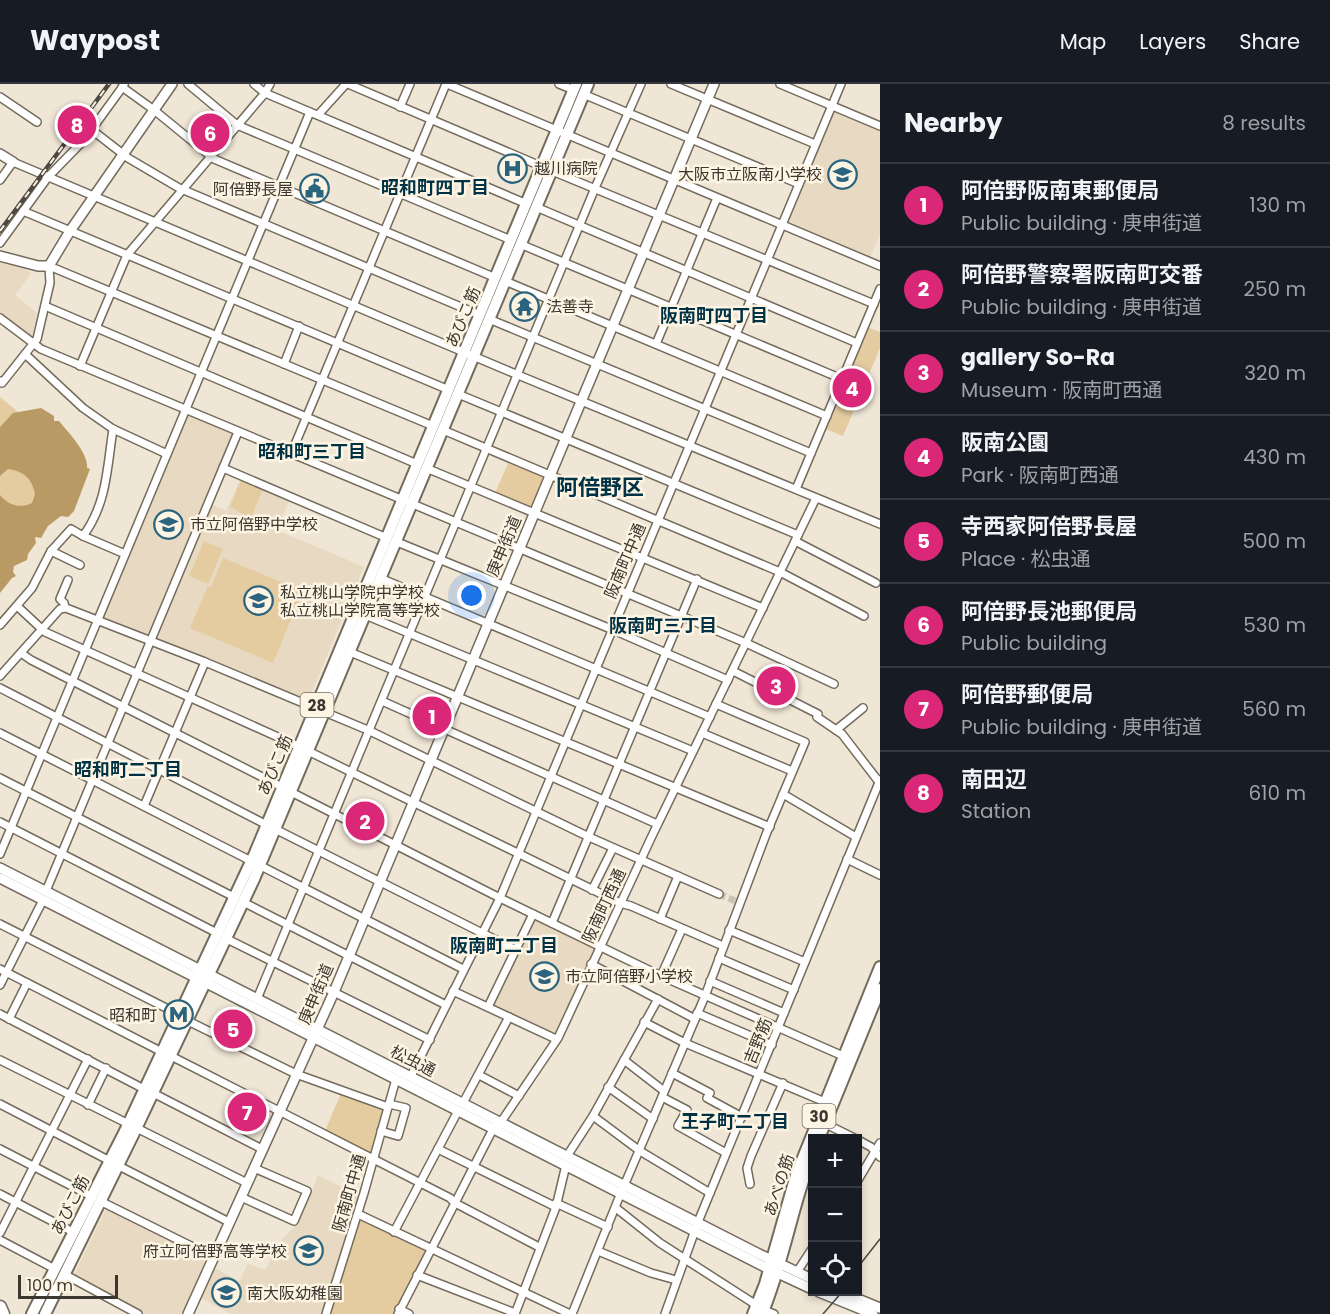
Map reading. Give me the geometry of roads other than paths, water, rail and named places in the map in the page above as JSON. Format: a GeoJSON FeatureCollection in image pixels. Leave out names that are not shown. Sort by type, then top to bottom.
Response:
{"type":"FeatureCollection","features":[{"type":"Feature","properties":{"kind":"highway"},"geometry":{"type":"LineString","coordinates":[[0,1307],[4,1314]]}},
{"type":"Feature","properties":{"kind":"main road","name":"あびこ筋"},"geometry":{"type":"LineString","coordinates":[[32,1314],[59,1272],[132,1127],[239,899],[287,790],[580,88]]}},
{"type":"Feature","properties":{"kind":"main road","name":"あびこ筋"},"geometry":{"type":"LineString","coordinates":[[320,709],[350,652],[380,578],[392,540]]}},
{"type":"Feature","properties":{"kind":"main road","name":"あべの筋"},"geometry":{"type":"LineString","coordinates":[[819,1134],[825,1102],[880,967]]}},
{"type":"Feature","properties":{"kind":"main road","name":"あべの筋"},"geometry":{"type":"LineString","coordinates":[[775,1267],[792,1187],[880,989]]}},
{"type":"Feature","properties":{"kind":"main road","name":"あべの筋"},"geometry":{"type":"LineString","coordinates":[[762,1311],[808,1166]]}},
{"type":"Feature","properties":{"kind":"main road","name":"あびこ筋"},"geometry":{"type":"LineString","coordinates":[[45,1314],[73,1232],[96,1199]]}},
{"type":"Feature","properties":{"kind":"street"},"geometry":{"type":"LineString","coordinates":[[0,381],[3,383],[37,339],[50,282],[49,266],[70,231],[172,84]]}},
{"type":"Feature","properties":{"kind":"street"},"geometry":{"type":"LineString","coordinates":[[188,84],[237,125],[842,380]]}},
{"type":"Feature","properties":{"kind":"street"},"geometry":{"type":"LineString","coordinates":[[254,84],[265,93],[318,116],[857,343]]}},
{"type":"Feature","properties":{"kind":"street"},"geometry":{"type":"LineString","coordinates":[[80,366],[127,255],[265,93],[270,84]]}},
{"type":"Feature","properties":{"kind":"street"},"geometry":{"type":"LineString","coordinates":[[318,116],[347,84],[874,304]]}},
{"type":"Feature","properties":{"kind":"street"},"geometry":{"type":"LineString","coordinates":[[400,107],[410,84]]}},
{"type":"Feature","properties":{"kind":"street"},"geometry":{"type":"LineString","coordinates":[[291,454],[447,84],[880,266]]}},
{"type":"Feature","properties":{"kind":"street"},"geometry":{"type":"LineString","coordinates":[[559,84],[580,88],[690,139],[799,184]]}},
{"type":"Feature","properties":{"kind":"street"},"geometry":{"type":"LineString","coordinates":[[257,999],[595,188],[641,84]]}},
{"type":"Feature","properties":{"kind":"street"},"geometry":{"type":"LineString","coordinates":[[671,84],[815,144]]}},
{"type":"Feature","properties":{"kind":"street","name":"庚申街道"},"geometry":{"type":"LineString","coordinates":[[188,1314],[334,992],[714,84]]}},
{"type":"Feature","properties":{"kind":"street"},"geometry":{"type":"LineString","coordinates":[[780,84],[880,126]]}},
{"type":"Feature","properties":{"kind":"street","name":"阪南町中通"},"geometry":{"type":"LineString","coordinates":[[411,1076],[500,898],[841,84]]}},
{"type":"Feature","properties":{"kind":"street"},"geometry":{"type":"LineString","coordinates":[[0,243],[48,177],[92,130],[124,86],[210,157],[827,416]]}},
{"type":"Feature","properties":{"kind":"street"},"geometry":{"type":"LineString","coordinates":[[0,97],[37,122]]}},
{"type":"Feature","properties":{"kind":"street"},"geometry":{"type":"LineString","coordinates":[[0,854],[310,112]]}},
{"type":"Feature","properties":{"kind":"street"},"geometry":{"type":"LineString","coordinates":[[92,130],[123,155],[182,189],[811,453]]}},
{"type":"Feature","properties":{"kind":"street"},"geometry":{"type":"LineString","coordinates":[[0,154],[13,162],[94,197],[880,524]]}},
{"type":"Feature","properties":{"kind":"street"},"geometry":{"type":"LineString","coordinates":[[0,180],[13,162]]}},
{"type":"Feature","properties":{"kind":"street"},"geometry":{"type":"LineString","coordinates":[[656,345],[717,198]]}},
{"type":"Feature","properties":{"kind":"street"},"geometry":{"type":"LineString","coordinates":[[23,211],[673,483],[796,538],[876,583]]}},
{"type":"Feature","properties":{"kind":"street"},"geometry":{"type":"LineString","coordinates":[[0,256],[38,266],[49,266],[112,291],[780,572],[864,616]]}},
{"type":"Feature","properties":{"kind":"street"},"geometry":{"type":"LineString","coordinates":[[796,489],[880,289]]}},
{"type":"Feature","properties":{"kind":"street"},"geometry":{"type":"LineString","coordinates":[[45,306],[763,608]]}},
{"type":"Feature","properties":{"kind":"street"},"geometry":{"type":"LineString","coordinates":[[0,318],[40,349],[746,643],[834,684]]}},
{"type":"Feature","properties":{"kind":"street"},"geometry":{"type":"LineString","coordinates":[[284,364],[299,326]]}},
{"type":"Feature","properties":{"kind":"street"},"geometry":{"type":"LineString","coordinates":[[25,354],[83,408],[113,429],[167,454]]}},
{"type":"Feature","properties":{"kind":"street"},"geometry":{"type":"LineString","coordinates":[[83,536],[92,525],[102,502],[113,429]]}},
{"type":"Feature","properties":{"kind":"street"},"geometry":{"type":"LineString","coordinates":[[0,985],[3,970],[25,936],[45,896],[238,432]]}},
{"type":"Feature","properties":{"kind":"street"},"geometry":{"type":"LineString","coordinates":[[223,468],[728,680]]}},
{"type":"Feature","properties":{"kind":"street","name":"阪南町西通"},"geometry":{"type":"LineString","coordinates":[[398,1311],[497,1126],[556,1039],[657,824],[816,498]]}},
{"type":"Feature","properties":{"kind":"street"},"geometry":{"type":"LineString","coordinates":[[0,625],[32,588],[51,551],[71,529],[125,554]]}},
{"type":"Feature","properties":{"kind":"street"},"geometry":{"type":"LineString","coordinates":[[51,551],[80,565]]}},
{"type":"Feature","properties":{"kind":"street"},"geometry":{"type":"LineString","coordinates":[[380,578],[710,717]]}},
{"type":"Feature","properties":{"kind":"street"},"geometry":{"type":"LineString","coordinates":[[552,923],[697,579]]}},
{"type":"Feature","properties":{"kind":"street"},"geometry":{"type":"LineString","coordinates":[[68,580],[60,599],[65,607],[320,709],[640,861],[719,894]]}},
{"type":"Feature","properties":{"kind":"street"},"geometry":{"type":"LineString","coordinates":[[17,606],[45,632],[304,749],[620,903],[723,946]]}},
{"type":"Feature","properties":{"kind":"street"},"geometry":{"type":"LineString","coordinates":[[0,676],[61,608],[65,607]]}},
{"type":"Feature","properties":{"kind":"street"},"geometry":{"type":"LineString","coordinates":[[365,615],[693,751]]}},
{"type":"Feature","properties":{"kind":"street"},"geometry":{"type":"LineString","coordinates":[[350,652],[770,827]]}},
{"type":"Feature","properties":{"kind":"street"},"geometry":{"type":"LineString","coordinates":[[21,653],[500,898],[661,976],[843,1056]]}},
{"type":"Feature","properties":{"kind":"street"},"geometry":{"type":"LineString","coordinates":[[144,807],[205,662]]}},
{"type":"Feature","properties":{"kind":"street"},"geometry":{"type":"LineString","coordinates":[[733,671],[818,716],[836,730],[856,751],[880,782]]}},
{"type":"Feature","properties":{"kind":"street"},"geometry":{"type":"LineString","coordinates":[[0,688],[516,950]]}},
{"type":"Feature","properties":{"kind":"street"},"geometry":{"type":"LineString","coordinates":[[382,701],[657,824]]}},
{"type":"Feature","properties":{"kind":"street"},"geometry":{"type":"LineString","coordinates":[[358,1214],[571,1314],[705,996],[729,930],[805,742],[716,704]]}},
{"type":"Feature","properties":{"kind":"street"},"geometry":{"type":"LineString","coordinates":[[836,730],[863,708]]}},
{"type":"Feature","properties":{"kind":"street"},"geometry":{"type":"LineString","coordinates":[[0,733],[463,969]]}},
{"type":"Feature","properties":{"kind":"street"},"geometry":{"type":"LineString","coordinates":[[702,733],[792,771]]}},
{"type":"Feature","properties":{"kind":"street"},"geometry":{"type":"LineString","coordinates":[[0,778],[446,1005]]}},
{"type":"Feature","properties":{"kind":"street","name":"吉野筋"},"geometry":{"type":"LineString","coordinates":[[665,1314],[696,1227],[880,782]]}},
{"type":"Feature","properties":{"kind":"street"},"geometry":{"type":"LineString","coordinates":[[783,794],[856,837]]}},
{"type":"Feature","properties":{"kind":"street"},"geometry":{"type":"LineString","coordinates":[[0,822],[430,1040]]}},
{"type":"Feature","properties":{"kind":"street"},"geometry":{"type":"LineString","coordinates":[[592,890],[613,848]]}},
{"type":"Feature","properties":{"kind":"street"},"geometry":{"type":"LineString","coordinates":[[848,859],[880,875]]}},
{"type":"Feature","properties":{"kind":"street","name":"松虫通"},"geometry":{"type":"LineString","coordinates":[[0,868],[94,924],[203,976],[396,1079],[460,1107],[623,1189],[808,1286]]}},
{"type":"Feature","properties":{"kind":"street"},"geometry":{"type":"LineString","coordinates":[[660,919],[678,876]]}},
{"type":"Feature","properties":{"kind":"street","name":"松虫通"},"geometry":{"type":"LineString","coordinates":[[0,878],[45,896]]}},
{"type":"Feature","properties":{"kind":"street"},"geometry":{"type":"LineString","coordinates":[[488,1007],[533,914]]}},
{"type":"Feature","properties":{"kind":"street"},"geometry":{"type":"LineString","coordinates":[[0,924],[296,1074],[389,1105],[406,1108],[398,1136],[381,1131]]}},
{"type":"Feature","properties":{"kind":"street"},"geometry":{"type":"LineString","coordinates":[[661,976],[682,929]]}},
{"type":"Feature","properties":{"kind":"street"},"geometry":{"type":"LineString","coordinates":[[729,930],[805,962]]}},
{"type":"Feature","properties":{"kind":"street"},"geometry":{"type":"LineString","coordinates":[[719,958],[794,990]]}},
{"type":"Feature","properties":{"kind":"street"},"geometry":{"type":"LineString","coordinates":[[591,964],[658,999],[772,1045]]}},
{"type":"Feature","properties":{"kind":"street"},"geometry":{"type":"LineString","coordinates":[[3,970],[450,1198],[455,1203],[539,1247]]}},
{"type":"Feature","properties":{"kind":"street","name":"松虫通"},"geometry":{"type":"LineString","coordinates":[[203,976],[257,999],[315,1034],[411,1076],[460,1107]]}},
{"type":"Feature","properties":{"kind":"street"},"geometry":{"type":"LineString","coordinates":[[710,981],[784,1013]]}},
{"type":"Feature","properties":{"kind":"street"},"geometry":{"type":"LineString","coordinates":[[9,1019],[27,983]]}},
{"type":"Feature","properties":{"kind":"street"},"geometry":{"type":"LineString","coordinates":[[453,991],[556,1039]]}},
{"type":"Feature","properties":{"kind":"street"},"geometry":{"type":"LineString","coordinates":[[417,1275],[515,1314],[556,1205],[566,1161],[658,999]]}},
{"type":"Feature","properties":{"kind":"street"},"geometry":{"type":"LineString","coordinates":[[0,1014],[262,1149]]}},
{"type":"Feature","properties":{"kind":"street"},"geometry":{"type":"LineString","coordinates":[[394,1232],[509,1017]]}},
{"type":"Feature","properties":{"kind":"street"},"geometry":{"type":"LineString","coordinates":[[644,1022],[685,1043],[825,1102]]}},
{"type":"Feature","properties":{"kind":"street"},"geometry":{"type":"LineString","coordinates":[[0,1233],[88,1059]]}},
{"type":"Feature","properties":{"kind":"street"},"geometry":{"type":"LineString","coordinates":[[0,1060],[247,1183]]}},
{"type":"Feature","properties":{"kind":"street"},"geometry":{"type":"LineString","coordinates":[[624,1060],[663,1094],[687,1110],[678,1126],[726,1153]]}},
{"type":"Feature","properties":{"kind":"street"},"geometry":{"type":"LineString","coordinates":[[88,1105],[106,1068]]}},
{"type":"Feature","properties":{"kind":"street"},"geometry":{"type":"LineString","coordinates":[[672,1073],[710,1093],[707,1098],[742,1118]]}},
{"type":"Feature","properties":{"kind":"street"},"geometry":{"type":"LineString","coordinates":[[479,1075],[519,1096]]}},
{"type":"Feature","properties":{"kind":"street","name":"阪南町中通"},"geometry":{"type":"LineString","coordinates":[[326,1314],[358,1214],[396,1079]]}},
{"type":"Feature","properties":{"kind":"street"},"geometry":{"type":"LineString","coordinates":[[750,1184],[747,1168],[750,1156],[783,1083]]}},
{"type":"Feature","properties":{"kind":"street"},"geometry":{"type":"LineString","coordinates":[[608,1087],[652,1119]]}},
{"type":"Feature","properties":{"kind":"street"},"geometry":{"type":"LineString","coordinates":[[0,1104],[229,1222]]}},
{"type":"Feature","properties":{"kind":"street"},"geometry":{"type":"LineString","coordinates":[[592,1116],[640,1151],[710,1193]]}},
{"type":"Feature","properties":{"kind":"street"},"geometry":{"type":"LineString","coordinates":[[821,1121],[846,1134]]}},
{"type":"Feature","properties":{"kind":"street"},"geometry":{"type":"LineString","coordinates":[[862,1143],[877,1154]]}},
{"type":"Feature","properties":{"kind":"street"},"geometry":{"type":"LineString","coordinates":[[862,1175],[877,1154],[880,1143]]}},
{"type":"Feature","properties":{"kind":"street"},"geometry":{"type":"LineString","coordinates":[[0,1149],[213,1257]]}},
{"type":"Feature","properties":{"kind":"street"},"geometry":{"type":"LineString","coordinates":[[438,1149],[474,1168],[608,1227]]}},
{"type":"Feature","properties":{"kind":"street"},"geometry":{"type":"LineString","coordinates":[[241,1197],[294,1221],[308,1191],[254,1167]]}},
{"type":"Feature","properties":{"kind":"street"},"geometry":{"type":"LineString","coordinates":[[0,1194],[73,1232]]}},
{"type":"Feature","properties":{"kind":"street"},"geometry":{"type":"LineString","coordinates":[[616,1208],[641,1230],[762,1311]]}},
{"type":"Feature","properties":{"kind":"street"},"geometry":{"type":"LineString","coordinates":[[0,1240],[138,1314]]}},
{"type":"Feature","properties":{"kind":"street"},"geometry":{"type":"LineString","coordinates":[[598,1251],[651,1273],[676,1280]]}},
{"type":"Feature","properties":{"kind":"street"},"geometry":{"type":"LineString","coordinates":[[797,1272],[808,1256]]}},
{"type":"Feature","properties":{"kind":"street","name":"松虫通"},"geometry":{"type":"LineString","coordinates":[[775,1267],[808,1277]]}},
{"type":"Feature","properties":{"kind":"street"},"geometry":{"type":"LineString","coordinates":[[829,1296],[873,1314]]}},
{"type":"Feature","properties":{"kind":"street"},"geometry":{"type":"LineString","coordinates":[[852,1296],[880,1308]]}},
{"type":"Feature","properties":{"kind":"street"},"geometry":{"type":"LineString","coordinates":[[0,1299],[4,1314]]}},
{"type":"Feature","properties":{"kind":"street"},"geometry":{"type":"LineString","coordinates":[[398,1311],[409,1314]]}},
{"type":"Feature","properties":{"kind":"tunnel"},"geometry":{"type":"LineString","coordinates":[[719,894],[740,903]]}},
{"type":"Feature","properties":{"kind":"tram line"},"geometry":{"type":"LineString","coordinates":[[862,1262],[880,1239]]}},
{"type":"Feature","properties":{"kind":"tram line"},"geometry":{"type":"LineString","coordinates":[[823,1314],[839,1296]]}},
{"type":"Feature","properties":{"kind":"railway"},"geometry":{"type":"LineString","coordinates":[[0,231],[109,84]]}},
{"type":"Feature","properties":{"kind":"place","name":"南田辺"},"geometry":{"type":"Point","coordinates":[77,125]}},
{"type":"Feature","properties":{"kind":"place","name":"阿倍野長池郵便局"},"geometry":{"type":"Point","coordinates":[210,133]}},
{"type":"Feature","properties":{"kind":"place","name":"越川病院"},"geometry":{"type":"Point","coordinates":[513,168]}},
{"type":"Feature","properties":{"kind":"place","name":"大阪市立阪南小学校"},"geometry":{"type":"Point","coordinates":[843,174]}},
{"type":"Feature","properties":{"kind":"place","name":"阿倍野長屋"},"geometry":{"type":"Point","coordinates":[314,189]}},
{"type":"Feature","properties":{"kind":"place","name":"法善寺"},"geometry":{"type":"Point","coordinates":[525,306]}},
{"type":"Feature","properties":{"kind":"place","name":"阪南公園"},"geometry":{"type":"Point","coordinates":[852,388]}},
{"type":"Feature","properties":{"kind":"place","name":"市立阿倍野中学校"},"geometry":{"type":"Point","coordinates":[169,524]}},
{"type":"Feature","properties":{"kind":"place","name":"私立桃山学院中学校 私立桃山学院高等学校"},"geometry":{"type":"Point","coordinates":[259,601]}},
{"type":"Feature","properties":{"kind":"place","name":"gallery So-Ra"},"geometry":{"type":"Point","coordinates":[776,686]}},
{"type":"Feature","properties":{"kind":"place","name":"阿倍野阪南東郵便局"},"geometry":{"type":"Point","coordinates":[432,716]}},
{"type":"Feature","properties":{"kind":"place","name":"阿倍野警察署阪南町交番"},"geometry":{"type":"Point","coordinates":[365,821]}},
{"type":"Feature","properties":{"kind":"place","name":"市立阿倍野小学校"},"geometry":{"type":"Point","coordinates":[544,976]}},
{"type":"Feature","properties":{"kind":"place","name":"昭和町"},"geometry":{"type":"Point","coordinates":[178,1015]}},
{"type":"Feature","properties":{"kind":"place","name":"寺西家阿倍野長屋"},"geometry":{"type":"Point","coordinates":[233,1029]}},
{"type":"Feature","properties":{"kind":"place","name":"阿倍野郵便局"},"geometry":{"type":"Point","coordinates":[247,1112]}},
{"type":"Feature","properties":{"kind":"place","name":"府立阿倍野高等学校"},"geometry":{"type":"Point","coordinates":[308,1251]}},
{"type":"Feature","properties":{"kind":"place","name":"南大阪幼稚園"},"geometry":{"type":"Point","coordinates":[226,1293]}},
{"type":"Feature","properties":{"kind":"district","name":"昭和町四丁目"},"geometry":{"type":"Point","coordinates":[435,187]}},
{"type":"Feature","properties":{"kind":"district","name":"阪南町四丁目"},"geometry":{"type":"Point","coordinates":[714,315]}},
{"type":"Feature","properties":{"kind":"district","name":"昭和町三丁目"},"geometry":{"type":"Point","coordinates":[312,451]}},
{"type":"Feature","properties":{"kind":"district","name":"阿倍野区"},"geometry":{"type":"Point","coordinates":[600,487]}},
{"type":"Feature","properties":{"kind":"district","name":"阪南町三丁目"},"geometry":{"type":"Point","coordinates":[663,625]}},
{"type":"Feature","properties":{"kind":"district","name":"昭和町二丁目"},"geometry":{"type":"Point","coordinates":[128,769]}},
{"type":"Feature","properties":{"kind":"district","name":"阪南町二丁目"},"geometry":{"type":"Point","coordinates":[504,945]}},
{"type":"Feature","properties":{"kind":"district","name":"王子町二丁目"},"geometry":{"type":"Point","coordinates":[735,1121]}}]}
